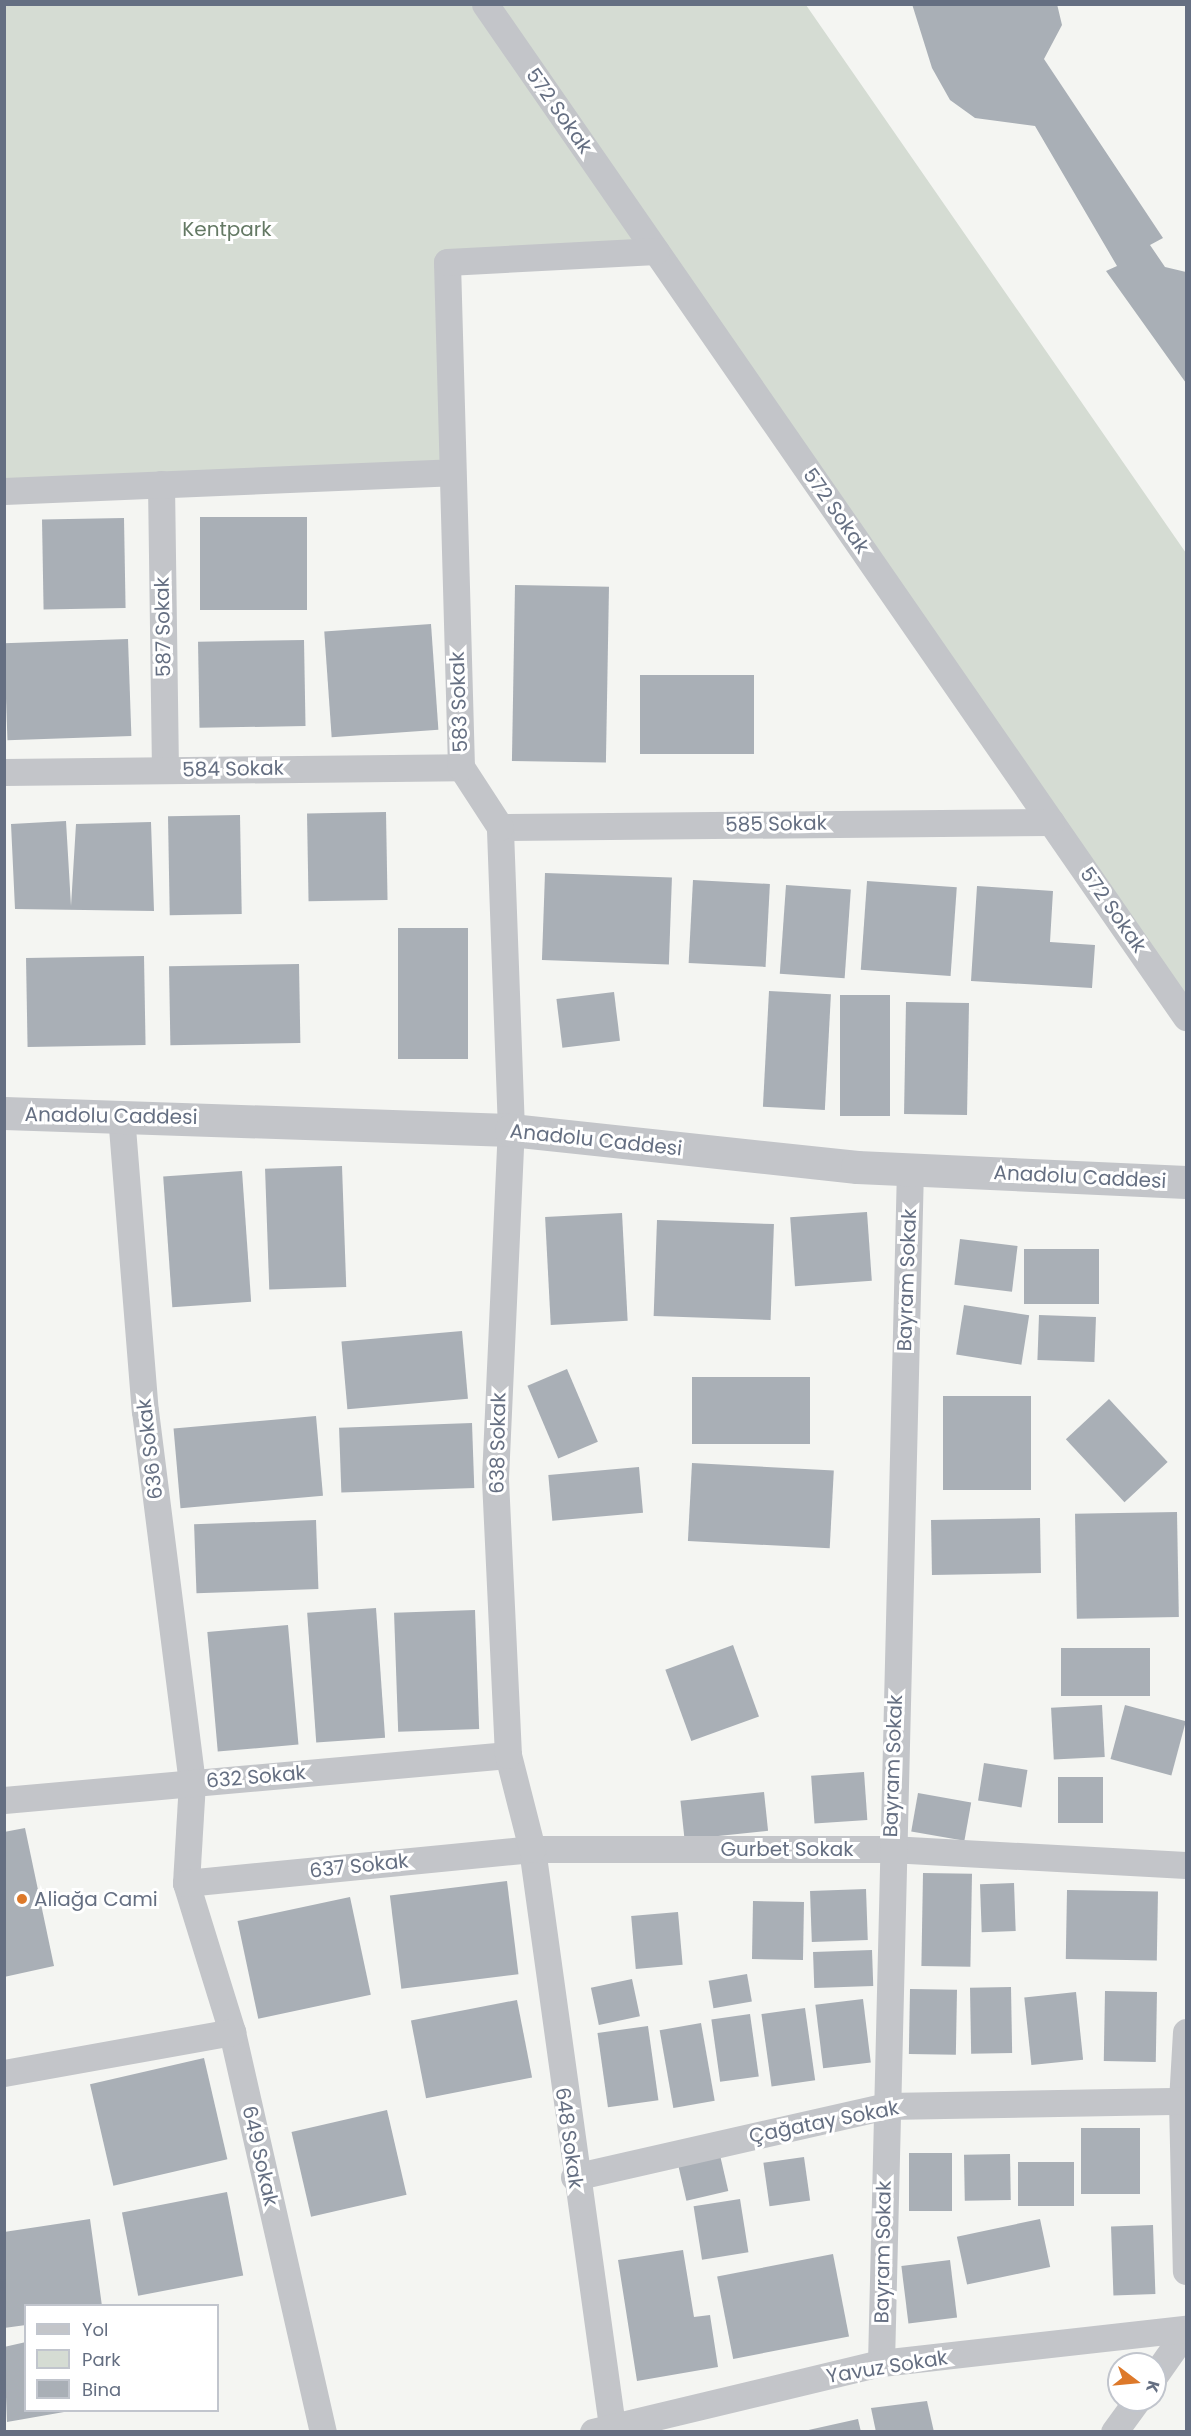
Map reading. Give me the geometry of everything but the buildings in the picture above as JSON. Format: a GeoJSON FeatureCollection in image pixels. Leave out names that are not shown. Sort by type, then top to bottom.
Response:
{"type":"FeatureCollection","features":[{"type":"Feature","properties":{"kind":"street","name":"572 Sokak"},"geometry":{"type":"LineString","coordinates":[[485,4],[1186,1017]]}},
{"type":"Feature","properties":{"kind":"street","name":"583 Sokak"},"geometry":{"type":"LineString","coordinates":[[500,826],[461,767],[447,262],[656,251]]}},
{"type":"Feature","properties":{"kind":"street"},"geometry":{"type":"LineString","coordinates":[[4,491],[453,472]]}},
{"type":"Feature","properties":{"kind":"street","name":"587 Sokak"},"geometry":{"type":"LineString","coordinates":[[161,484],[165,770]]}},
{"type":"Feature","properties":{"kind":"street","name":"584 Sokak"},"geometry":{"type":"LineString","coordinates":[[4,772],[461,767]]}},
{"type":"Feature","properties":{"kind":"street","name":"585 Sokak"},"geometry":{"type":"LineString","coordinates":[[500,826],[1051,822]]}},
{"type":"Feature","properties":{"kind":"street"},"geometry":{"type":"LineString","coordinates":[[500,826],[511,1130]]}},
{"type":"Feature","properties":{"kind":"street","name":"Anadolu Caddesi"},"geometry":{"type":"LineString","coordinates":[[4,1113],[121,1115],[511,1130],[910,1169],[1186,1182]]}},
{"type":"Feature","properties":{"kind":"street","name":"636 Sokak"},"geometry":{"type":"LineString","coordinates":[[121,1115],[145,1412],[192,1782],[186,1883]]}},
{"type":"Feature","properties":{"kind":"street","name":"638 Sokak"},"geometry":{"type":"LineString","coordinates":[[511,1130],[495,1478],[508,1755],[531,1849]]}},
{"type":"Feature","properties":{"kind":"street","name":"Bayram Sokak"},"geometry":{"type":"LineString","coordinates":[[881,2363],[890,1850],[910,1169]]}},
{"type":"Feature","properties":{"kind":"street","name":"632 Sokak"},"geometry":{"type":"LineString","coordinates":[[4,1800],[508,1755]]}},
{"type":"Feature","properties":{"kind":"street","name":"Gurbet Sokak"},"geometry":{"type":"LineString","coordinates":[[531,1849],[890,1850],[1186,1865]]}},
{"type":"Feature","properties":{"kind":"street","name":"637 Sokak"},"geometry":{"type":"LineString","coordinates":[[186,1883],[531,1849]]}},
{"type":"Feature","properties":{"kind":"street","name":"648 Sokak"},"geometry":{"type":"LineString","coordinates":[[531,1849],[574,2177],[602,2429]]}},
{"type":"Feature","properties":{"kind":"street","name":"649 Sokak"},"geometry":{"type":"LineString","coordinates":[[186,1883],[232,2032],[323,2432]]}},
{"type":"Feature","properties":{"kind":"street"},"geometry":{"type":"LineString","coordinates":[[4,2073],[232,2032]]}},
{"type":"Feature","properties":{"kind":"street"},"geometry":{"type":"LineString","coordinates":[[1186,2032],[1184,2101],[1186,2271]]}},
{"type":"Feature","properties":{"kind":"street","name":"Çağatay Sokak"},"geometry":{"type":"LineString","coordinates":[[574,2177],[886,2106],[1184,2101]]}},
{"type":"Feature","properties":{"kind":"street"},"geometry":{"type":"LineString","coordinates":[[1167,2358],[1186,2330]]}},
{"type":"Feature","properties":{"kind":"street","name":"Yavuz Sokak"},"geometry":{"type":"LineString","coordinates":[[602,2429],[881,2363],[1186,2330]]}},
{"type":"Feature","properties":{"kind":"street"},"geometry":{"type":"LineString","coordinates":[[1114,2432],[1128,2412]]}},
{"type":"Feature","properties":{"kind":"green space","name":"Kentpark"},"geometry":{"type":"Polygon","coordinates":[[[4,5],[806,5],[1186,553],[1186,1017],[656,251],[447,262],[452,472],[5,491],[4,5]]]}},
{"type":"Feature","properties":{"kind":"place","name":"Aliağa Cami"},"geometry":{"type":"Point","coordinates":[22,1899]}}]}
